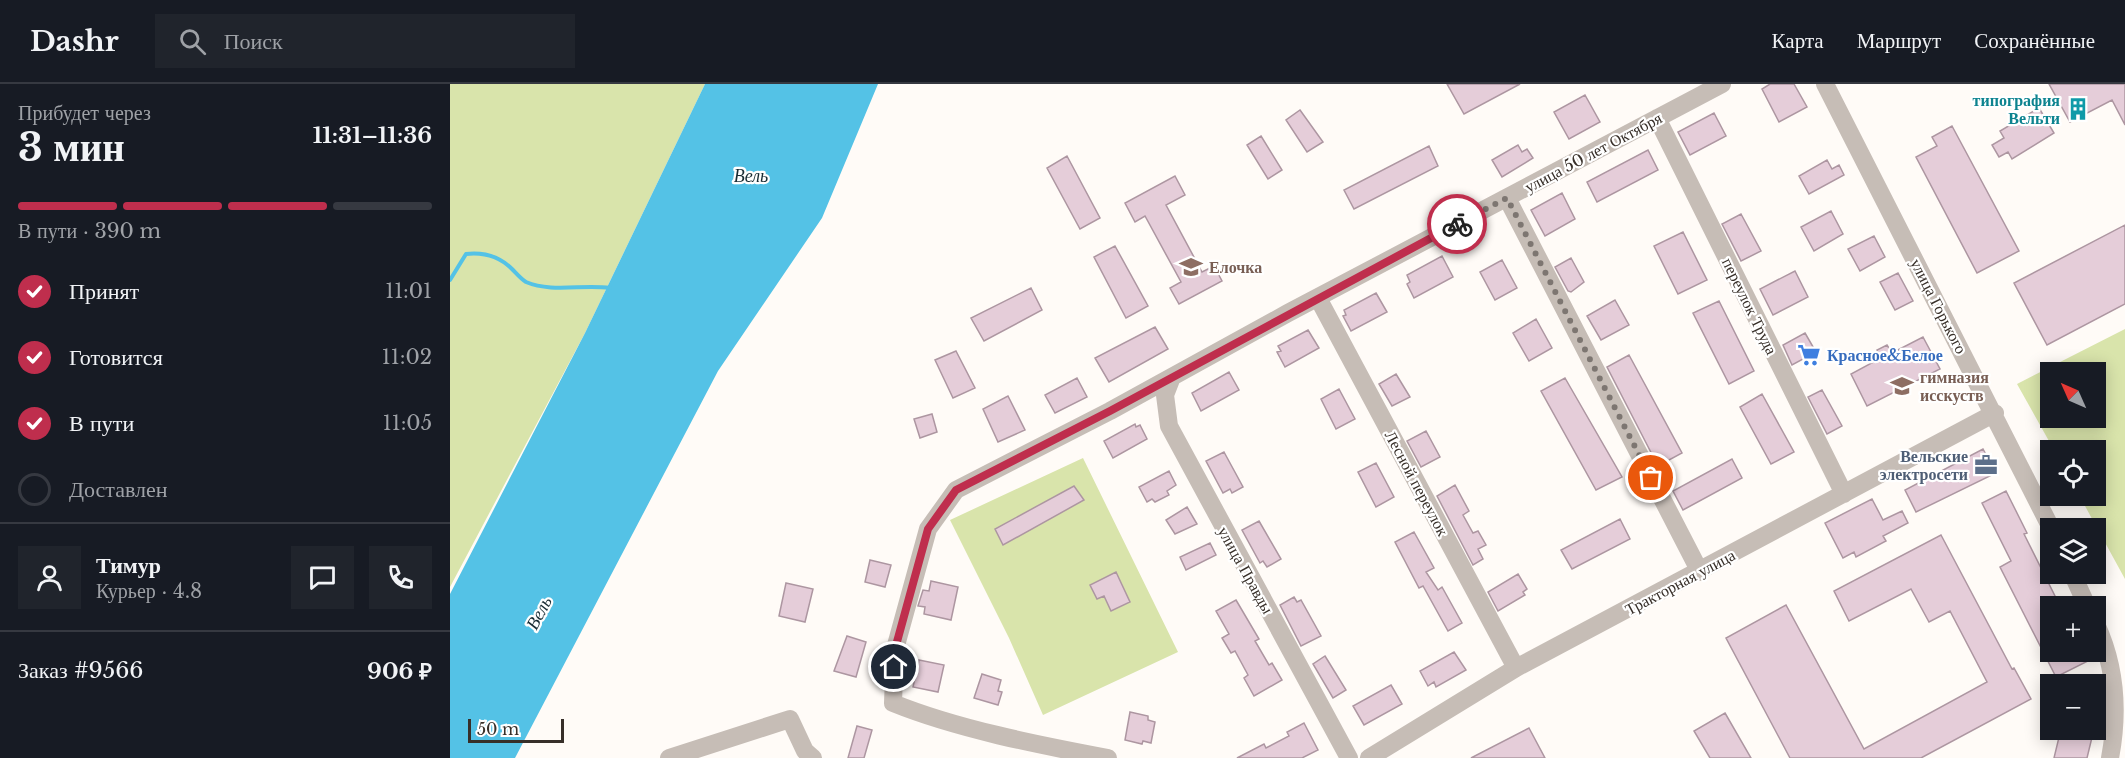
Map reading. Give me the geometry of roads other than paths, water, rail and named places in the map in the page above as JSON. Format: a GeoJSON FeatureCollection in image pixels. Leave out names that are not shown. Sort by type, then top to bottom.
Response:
{"type":"FeatureCollection","features":[{"type":"Feature","properties":{"kind":"street","name":"улица 50 лет Октября"},"geometry":{"type":"LineString","coordinates":[[1108,758],[1043,745],[934,717],[892,702],[895,649],[928,529],[956,490],[1722,84]]}},
{"type":"Feature","properties":{"kind":"street","name":"улица Горького"},"geometry":{"type":"LineString","coordinates":[[1825,84],[2046,518]]}},
{"type":"Feature","properties":{"kind":"street","name":"переулок Труда"},"geometry":{"type":"LineString","coordinates":[[1657,118],[1844,494]]}},
{"type":"Feature","properties":{"kind":"street"},"geometry":{"type":"LineString","coordinates":[[1507,198],[1700,572]]}},
{"type":"Feature","properties":{"kind":"street","name":"Лесной переулок"},"geometry":{"type":"LineString","coordinates":[[1318,298],[1516,668]]}},
{"type":"Feature","properties":{"kind":"street","name":"улица Правды"},"geometry":{"type":"LineString","coordinates":[[1172,377],[1165,395],[1169,426],[1349,758]]}},
{"type":"Feature","properties":{"kind":"street","name":"Тракторная улица"},"geometry":{"type":"LineString","coordinates":[[1369,758],[1516,668],[1995,414]]}},
{"type":"Feature","properties":{"kind":"street"},"geometry":{"type":"LineString","coordinates":[[2106,646],[2114,685],[2116,728],[2110,758]]}},
{"type":"Feature","properties":{"kind":"street"},"geometry":{"type":"LineString","coordinates":[[669,758],[790,719],[805,751],[813,758]]}},
{"type":"Feature","properties":{"kind":"water","name":"Вель"},"geometry":{"type":"Polygon","coordinates":[[[705,84],[878,84],[822,218],[718,371],[515,758],[450,758],[450,594],[585,333],[705,84]]]}},
{"type":"Feature","properties":{"kind":"waterway"},"geometry":{"type":"LineString","coordinates":[[450,280],[466,254],[479,254],[502,261],[524,281],[536,285],[557,288],[610,288]]}},
{"type":"Feature","properties":{"kind":"place","name":"типография Вельти"},"geometry":{"type":"Point","coordinates":[2078,109]}},
{"type":"Feature","properties":{"kind":"place","name":"Елочка"},"geometry":{"type":"Point","coordinates":[1191,267]}},
{"type":"Feature","properties":{"kind":"place","name":"Красное&Белое"},"geometry":{"type":"Point","coordinates":[1809,355]}},
{"type":"Feature","properties":{"kind":"place","name":"гимназия исскуств"},"geometry":{"type":"Point","coordinates":[1902,386]}},
{"type":"Feature","properties":{"kind":"place","name":"Вельские электросети"},"geometry":{"type":"Point","coordinates":[1986,465]}}]}
